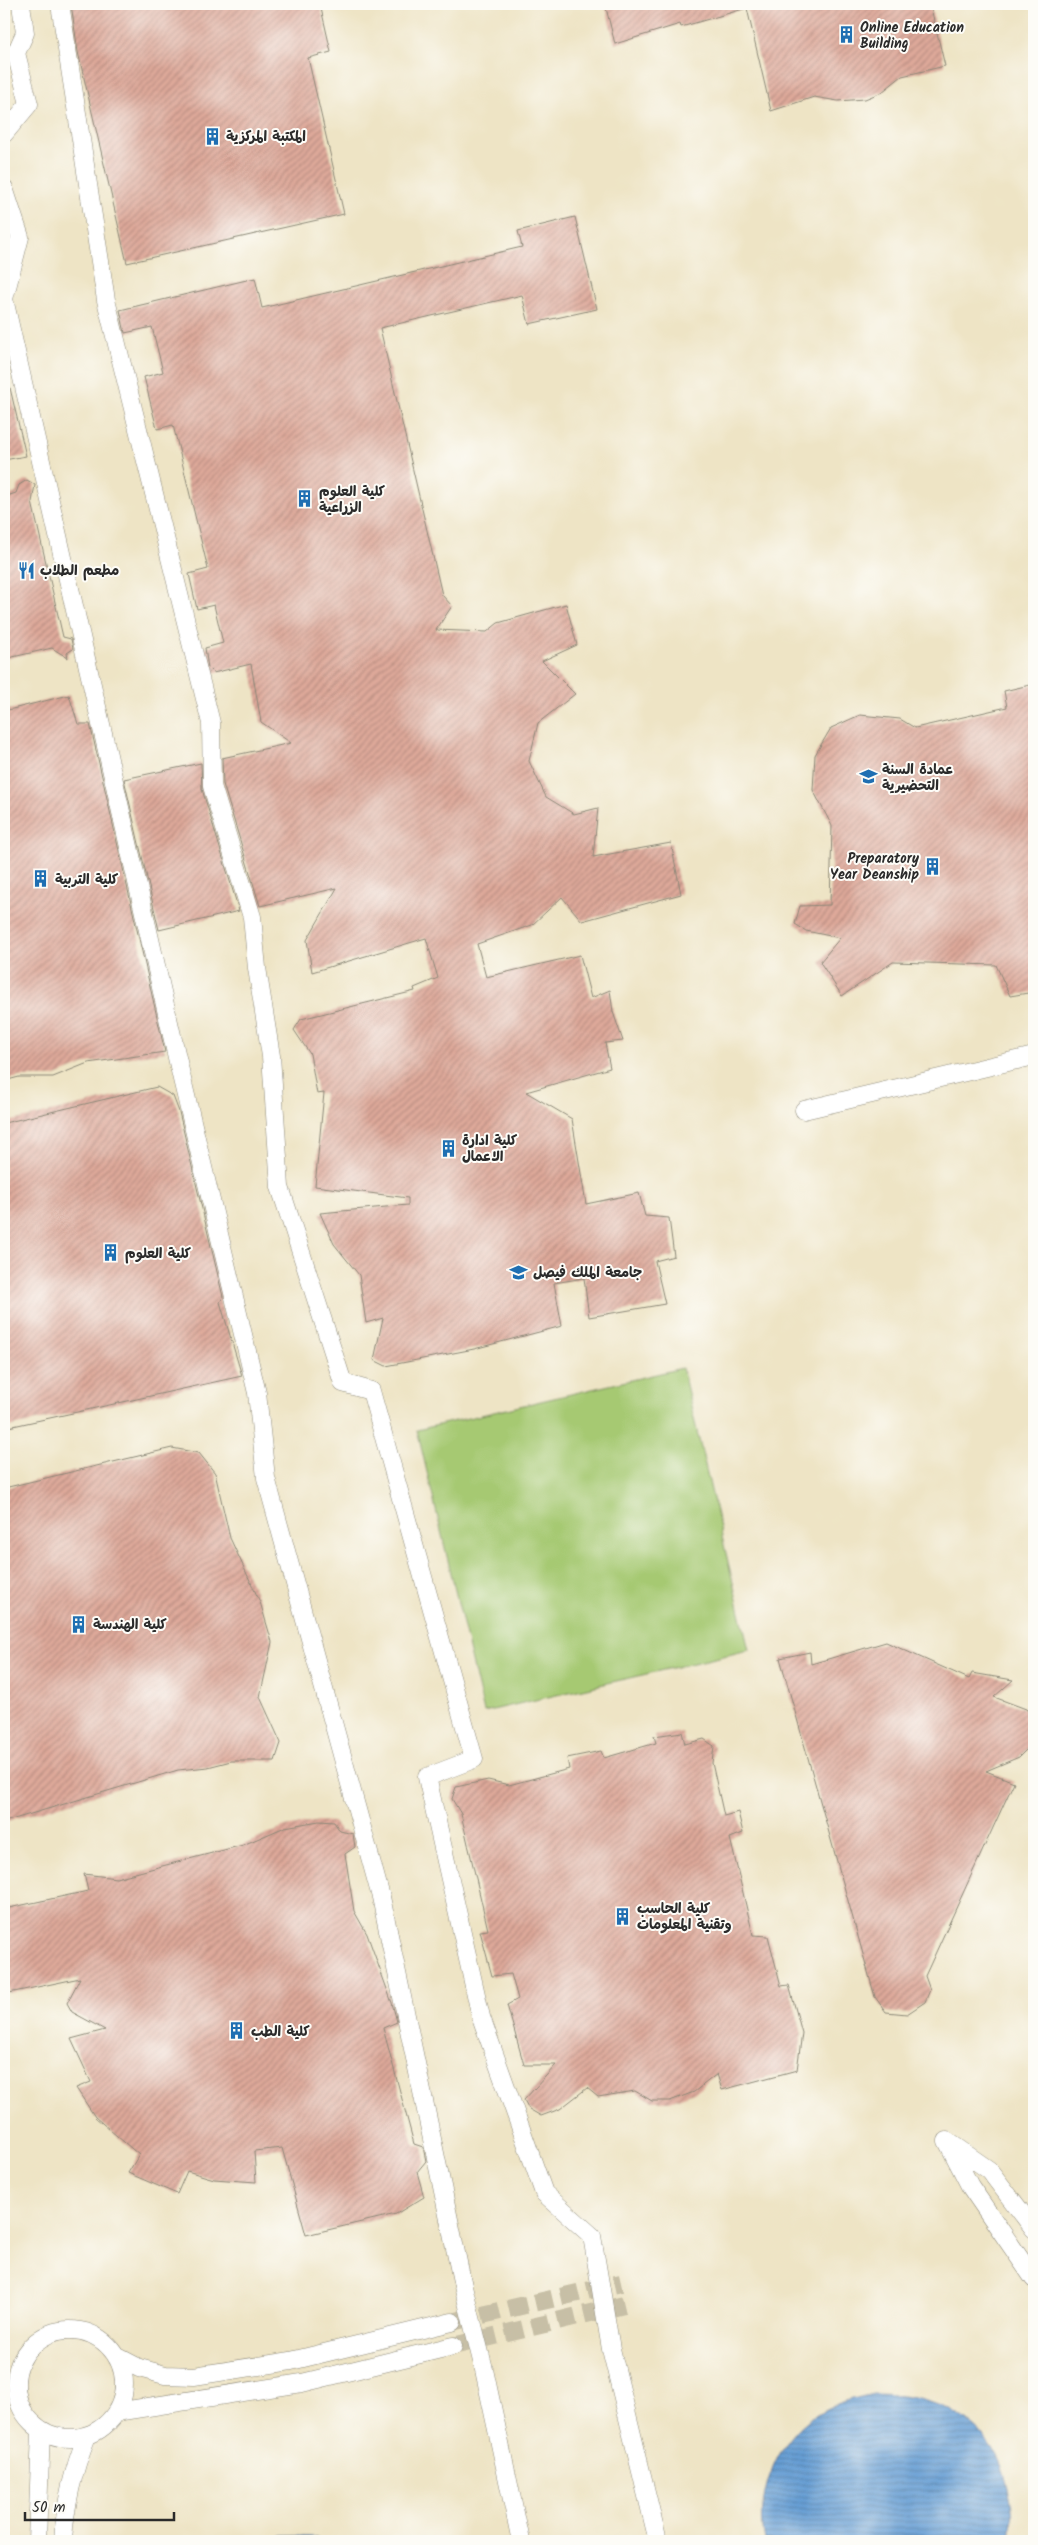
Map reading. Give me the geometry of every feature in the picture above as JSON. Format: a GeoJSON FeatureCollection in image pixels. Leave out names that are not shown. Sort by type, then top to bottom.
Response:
{"type":"FeatureCollection","features":[{"type":"Feature","properties":{"kind":"street"},"geometry":{"type":"LineString","coordinates":[[4,134],[29,104],[16,53],[25,33],[21,4]]}},
{"type":"Feature","properties":{"kind":"street"},"geometry":{"type":"LineString","coordinates":[[60,4],[106,300],[212,723],[212,786],[252,917],[257,968],[271,1056],[280,1187],[343,1383],[371,1391],[474,1759],[427,1777],[481,2017],[544,2193],[592,2236],[611,2349],[658,2541]]}},
{"type":"Feature","properties":{"kind":"street"},"geometry":{"type":"LineString","coordinates":[[4,188],[20,237],[4,299],[181,1076],[257,1393],[266,1478],[381,1897],[463,2286],[483,2365],[521,2541]]}},
{"type":"Feature","properties":{"kind":"street"},"geometry":{"type":"LineString","coordinates":[[804,1110],[1034,1056]]}},
{"type":"Feature","properties":{"kind":"street"},"geometry":{"type":"LineString","coordinates":[[1034,2229],[989,2170],[947,2141],[970,2186],[1034,2279]]}},
{"type":"Feature","properties":{"kind":"street"},"geometry":{"type":"LineString","coordinates":[[116,2356],[124,2378],[124,2390],[116,2412],[108,2422],[87,2436],[63,2438],[41,2430],[24,2413],[15,2390],[18,2367],[31,2346],[52,2333],[76,2330],[99,2339],[116,2356],[148,2370],[165,2375],[194,2376],[291,2361],[452,2322]]}},
{"type":"Feature","properties":{"kind":"street"},"geometry":{"type":"LineString","coordinates":[[116,2412],[302,2383],[453,2346]]}},
{"type":"Feature","properties":{"kind":"street"},"geometry":{"type":"LineString","coordinates":[[36,2541],[41,2430]]}},
{"type":"Feature","properties":{"kind":"street"},"geometry":{"type":"LineString","coordinates":[[62,2541],[64,2513],[76,2464],[87,2436]]}},
{"type":"Feature","properties":{"kind":"green space"},"geometry":{"type":"Polygon","coordinates":[[[682,1368],[749,1650],[484,1712],[417,1430],[682,1368]]]}},
{"type":"Feature","properties":{"kind":"water"},"geometry":{"type":"Polygon","coordinates":[[[873,2394],[896,2395],[939,2405],[958,2415],[974,2427],[988,2443],[999,2461],[1007,2484],[1012,2512],[1010,2541],[765,2541],[763,2504],[767,2485],[773,2467],[793,2434],[807,2421],[828,2408],[873,2394]]]}},
{"type":"Feature","properties":{"kind":"water"},"geometry":{"type":"Polygon","coordinates":[[[283,2536],[312,2536],[333,2541],[262,2541],[283,2536]]]}},
{"type":"Feature","properties":{"kind":"building","name":"المكتبة المركزية"},"geometry":{"type":"Polygon","coordinates":[[[71,4],[320,4],[331,52],[308,58],[344,214],[127,263],[78,52],[71,4]]]}},
{"type":"Feature","properties":{"kind":"building"},"geometry":{"type":"Polygon","coordinates":[[[605,4],[746,4],[747,8],[681,27],[680,24],[615,44],[605,4]]]}},
{"type":"Feature","properties":{"kind":"building","name":"Online Education Building"},"geometry":{"type":"Polygon","coordinates":[[[746,4],[930,4],[945,66],[902,76],[882,92],[865,99],[838,101],[814,97],[771,111],[746,4]]]}},
{"type":"Feature","properties":{"kind":"building"},"geometry":{"type":"Polygon","coordinates":[[[575,217],[597,309],[529,324],[522,295],[380,328],[442,595],[452,606],[436,630],[487,632],[498,623],[566,604],[577,645],[542,661],[575,694],[538,723],[529,761],[546,797],[574,814],[598,808],[593,857],[671,843],[681,894],[582,921],[562,897],[532,925],[477,944],[486,977],[580,955],[591,998],[610,990],[613,1012],[623,1041],[605,1043],[610,1068],[526,1092],[572,1119],[586,1204],[639,1193],[645,1216],[669,1218],[674,1256],[655,1261],[665,1304],[589,1317],[584,1278],[554,1283],[562,1326],[474,1349],[386,1366],[374,1360],[383,1318],[366,1323],[359,1275],[334,1244],[320,1213],[408,1205],[408,1198],[315,1186],[324,1093],[317,1094],[310,1054],[294,1030],[301,1019],[415,991],[414,988],[438,978],[426,938],[312,972],[307,940],[337,888],[260,906],[223,784],[222,758],[291,743],[261,722],[251,664],[213,673],[208,668],[205,648],[223,643],[214,605],[197,609],[189,574],[208,569],[173,425],[157,429],[144,377],[163,372],[152,327],[125,333],[120,310],[255,278],[262,308],[522,247],[518,231],[575,217]]]}},
{"type":"Feature","properties":{"kind":"building"},"geometry":{"type":"Polygon","coordinates":[[[10,388],[26,456],[4,460],[4,389],[10,388]]]}},
{"type":"Feature","properties":{"kind":"building","name":"مطعم الطلاب"},"geometry":{"type":"Polygon","coordinates":[[[27,480],[35,485],[32,502],[63,637],[71,639],[73,649],[67,653],[68,658],[52,648],[4,659],[4,497],[16,493],[19,485],[27,480]]]}},
{"type":"Feature","properties":{"kind":"building","name":"Preparatory Year Deanship"},"geometry":{"type":"Polygon","coordinates":[[[1034,684],[1034,992],[1010,996],[996,965],[893,962],[842,996],[820,962],[840,938],[806,931],[795,924],[800,906],[830,905],[832,826],[813,790],[815,755],[831,728],[860,715],[900,719],[915,728],[1007,707],[1004,691],[1034,684]]]}},
{"type":"Feature","properties":{"kind":"building","name":"كلية التربية"},"geometry":{"type":"Polygon","coordinates":[[[69,695],[78,724],[90,724],[165,1052],[88,1063],[53,1077],[19,1077],[4,1081],[4,711],[69,695]]]}},
{"type":"Feature","properties":{"kind":"building"},"geometry":{"type":"Polygon","coordinates":[[[201,763],[202,789],[239,911],[159,930],[124,779],[201,763]]]}},
{"type":"Feature","properties":{"kind":"building","name":"كلية العلوم"},"geometry":{"type":"Polygon","coordinates":[[[157,1087],[173,1096],[179,1112],[223,1297],[220,1302],[242,1376],[4,1428],[4,1123],[157,1087]]]}},
{"type":"Feature","properties":{"kind":"building"},"geometry":{"type":"Polygon","coordinates":[[[172,1448],[199,1453],[215,1473],[230,1538],[260,1602],[272,1642],[260,1697],[281,1743],[275,1761],[231,1761],[208,1767],[178,1770],[4,1822],[4,1488],[172,1448]]]}},
{"type":"Feature","properties":{"kind":"building"},"geometry":{"type":"Polygon","coordinates":[[[886,1642],[969,1679],[972,1673],[1013,1680],[994,1697],[1026,1709],[1034,1718],[1030,1746],[1019,1757],[986,1771],[1014,1782],[925,1976],[930,1990],[925,2002],[907,2014],[886,2012],[875,1997],[780,1658],[810,1652],[811,1664],[886,1642]]]}},
{"type":"Feature","properties":{"kind":"building","name":"كلية الحاسب وتقنية المعلومات"},"geometry":{"type":"Polygon","coordinates":[[[682,1732],[685,1744],[704,1739],[714,1746],[712,1763],[724,1816],[738,1812],[743,1833],[730,1838],[753,1935],[768,1936],[781,1986],[789,1985],[802,2033],[797,2070],[722,2090],[717,2074],[694,2092],[670,2101],[652,2101],[635,2091],[598,2097],[587,2088],[560,2109],[541,2116],[529,2109],[524,2100],[556,2065],[524,2065],[507,2005],[518,1999],[511,1974],[492,1976],[480,1931],[488,1930],[461,1814],[452,1799],[456,1787],[488,1780],[509,1785],[569,1769],[567,1758],[601,1751],[604,1758],[656,1743],[654,1736],[682,1732]]]}},
{"type":"Feature","properties":{"kind":"building","name":"كلية الطب"},"geometry":{"type":"Polygon","coordinates":[[[319,1821],[334,1822],[340,1831],[353,1834],[355,1847],[345,1854],[354,1911],[367,1934],[392,2003],[397,2022],[383,2028],[414,2144],[423,2147],[426,2161],[417,2172],[424,2197],[396,2214],[306,2235],[282,2148],[254,2151],[256,2182],[214,2179],[187,2171],[177,2194],[128,2173],[139,2155],[95,2117],[76,2088],[91,2082],[71,2039],[105,2030],[72,2012],[67,2003],[80,1978],[9,1993],[4,1971],[4,1909],[88,1891],[84,1874],[116,1878],[243,1845],[285,1827],[319,1821]]]}},
{"type":"Feature","properties":{"kind":"tunnel"},"geometry":{"type":"LineString","coordinates":[[456,2321],[621,2283]]}},
{"type":"Feature","properties":{"kind":"tunnel"},"geometry":{"type":"LineString","coordinates":[[453,2346],[624,2305]]}},
{"type":"Feature","properties":{"kind":"place","name":"Online Education Building"},"geometry":{"type":"Point","coordinates":[846,35]}},
{"type":"Feature","properties":{"kind":"place","name":"المكتبة المركزية"},"geometry":{"type":"Point","coordinates":[212,136]}},
{"type":"Feature","properties":{"kind":"place","name":"كلية العلوم الزراعية"},"geometry":{"type":"Point","coordinates":[305,499]}},
{"type":"Feature","properties":{"kind":"place","name":"مطعم الطلاب"},"geometry":{"type":"Point","coordinates":[26,570]}},
{"type":"Feature","properties":{"kind":"place","name":"عمادة السنة التحضيرية"},"geometry":{"type":"Point","coordinates":[868,777]}},
{"type":"Feature","properties":{"kind":"place","name":"Preparatory Year Deanship"},"geometry":{"type":"Point","coordinates":[933,866]}},
{"type":"Feature","properties":{"kind":"place","name":"كلية التربية"},"geometry":{"type":"Point","coordinates":[41,879]}},
{"type":"Feature","properties":{"kind":"place","name":"كلية ادارة الاعمال"},"geometry":{"type":"Point","coordinates":[448,1148]}},
{"type":"Feature","properties":{"kind":"place","name":"كلية العلوم"},"geometry":{"type":"Point","coordinates":[111,1253]}},
{"type":"Feature","properties":{"kind":"place","name":"جامعة الملك فيصل"},"geometry":{"type":"Point","coordinates":[519,1272]}},
{"type":"Feature","properties":{"kind":"place","name":"كلية الهندسة"},"geometry":{"type":"Point","coordinates":[79,1624]}},
{"type":"Feature","properties":{"kind":"place","name":"كلية الحاسب وتقنية المعلومات"},"geometry":{"type":"Point","coordinates":[623,1916]}},
{"type":"Feature","properties":{"kind":"place","name":"كلية الطب"},"geometry":{"type":"Point","coordinates":[237,2031]}}]}
